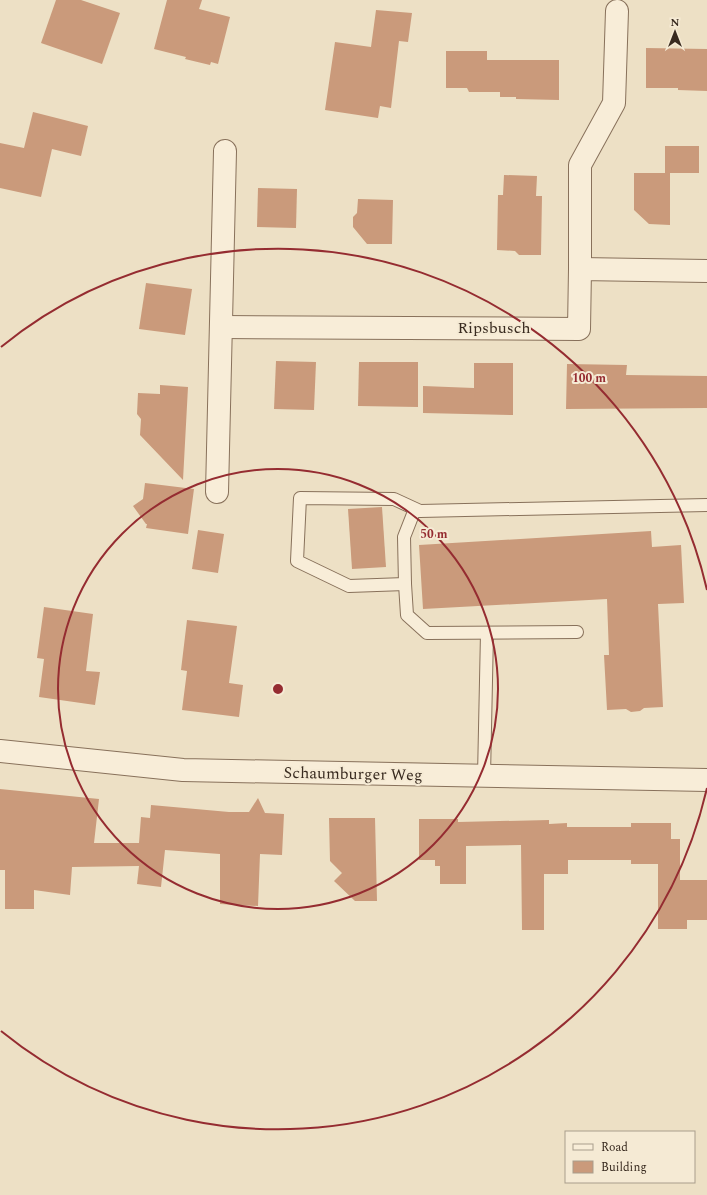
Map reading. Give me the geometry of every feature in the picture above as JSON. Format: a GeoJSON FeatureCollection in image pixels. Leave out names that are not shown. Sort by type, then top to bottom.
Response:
{"type":"FeatureCollection","features":[{"type":"Feature","properties":{"kind":"street"},"geometry":{"type":"LineString","coordinates":[[617,12],[614,103],[580,165],[580,269],[707,271]]}},
{"type":"Feature","properties":{"kind":"street"},"geometry":{"type":"LineString","coordinates":[[217,492],[225,151]]}},
{"type":"Feature","properties":{"kind":"street","name":"Ripsbusch"},"geometry":{"type":"LineString","coordinates":[[222,327],[579,329],[580,269]]}},
{"type":"Feature","properties":{"kind":"street","name":"Schaumburger Weg"},"geometry":{"type":"LineString","coordinates":[[0,750],[182,770],[707,780]]}},
{"type":"Feature","properties":{"kind":"lane"},"geometry":{"type":"LineString","coordinates":[[405,584],[349,586],[297,561],[300,498],[394,499],[420,511],[707,505]]}},
{"type":"Feature","properties":{"kind":"lane"},"geometry":{"type":"LineString","coordinates":[[415,509],[404,537],[407,615],[427,633],[577,632]]}},
{"type":"Feature","properties":{"kind":"lane"},"geometry":{"type":"LineString","coordinates":[[484,776],[487,633]]}},
{"type":"Feature","properties":{"kind":"building"},"geometry":{"type":"Polygon","coordinates":[[[56,0],[81,0],[120,13],[102,64],[41,43],[56,0]]]}},
{"type":"Feature","properties":{"kind":"building"},"geometry":{"type":"Polygon","coordinates":[[[167,0],[202,0],[199,9],[230,17],[218,64],[211,62],[210,65],[154,49],[167,0]]]}},
{"type":"Feature","properties":{"kind":"building"},"geometry":{"type":"Polygon","coordinates":[[[376,10],[412,13],[408,42],[399,41],[391,108],[380,106],[378,118],[325,110],[335,42],[371,47],[376,10]]]}},
{"type":"Feature","properties":{"kind":"building"},"geometry":{"type":"Polygon","coordinates":[[[646,48],[707,49],[707,91],[678,90],[678,88],[646,88],[646,48]]]}},
{"type":"Feature","properties":{"kind":"building"},"geometry":{"type":"Polygon","coordinates":[[[446,51],[487,51],[487,60],[559,60],[559,100],[516,99],[516,97],[500,97],[500,92],[469,92],[467,88],[446,88],[446,51]]]}},
{"type":"Feature","properties":{"kind":"building"},"geometry":{"type":"Polygon","coordinates":[[[33,112],[88,126],[81,156],[52,149],[41,197],[0,188],[0,143],[24,148],[33,112]]]}},
{"type":"Feature","properties":{"kind":"building"},"geometry":{"type":"Polygon","coordinates":[[[665,146],[699,146],[699,173],[670,173],[670,225],[649,224],[634,210],[634,173],[665,173],[665,146]]]}},
{"type":"Feature","properties":{"kind":"building"},"geometry":{"type":"Polygon","coordinates":[[[504,175],[537,176],[536,196],[542,196],[541,255],[519,255],[515,251],[497,250],[498,195],[503,195],[504,175]]]}},
{"type":"Feature","properties":{"kind":"building"},"geometry":{"type":"Polygon","coordinates":[[[258,188],[297,189],[296,228],[257,227],[258,188]]]}},
{"type":"Feature","properties":{"kind":"building"},"geometry":{"type":"Polygon","coordinates":[[[358,199],[393,200],[392,244],[367,244],[353,227],[353,217],[357,213],[358,199]]]}},
{"type":"Feature","properties":{"kind":"building"},"geometry":{"type":"Polygon","coordinates":[[[146,283],[192,289],[185,335],[139,329],[146,283]]]}},
{"type":"Feature","properties":{"kind":"building"},"geometry":{"type":"Polygon","coordinates":[[[276,361],[316,362],[314,410],[274,409],[276,361]]]}},
{"type":"Feature","properties":{"kind":"building"},"geometry":{"type":"Polygon","coordinates":[[[359,362],[418,362],[418,407],[358,406],[359,362]]]}},
{"type":"Feature","properties":{"kind":"building"},"geometry":{"type":"Polygon","coordinates":[[[474,363],[513,363],[513,415],[423,413],[423,386],[474,388],[474,363]]]}},
{"type":"Feature","properties":{"kind":"building"},"geometry":{"type":"Polygon","coordinates":[[[567,364],[627,365],[626,375],[707,376],[707,408],[566,409],[567,364]]]}},
{"type":"Feature","properties":{"kind":"building"},"geometry":{"type":"Polygon","coordinates":[[[160,385],[188,387],[183,480],[140,435],[141,419],[137,414],[138,393],[160,394],[160,385]]]}},
{"type":"Feature","properties":{"kind":"building"},"geometry":{"type":"Polygon","coordinates":[[[145,483],[194,489],[188,534],[146,528],[147,524],[133,506],[143,499],[145,483]]]}},
{"type":"Feature","properties":{"kind":"building"},"geometry":{"type":"Polygon","coordinates":[[[382,507],[386,567],[352,569],[348,509],[382,507]]]}},
{"type":"Feature","properties":{"kind":"building"},"geometry":{"type":"Polygon","coordinates":[[[198,530],[224,534],[218,573],[192,569],[198,530]]]}},
{"type":"Feature","properties":{"kind":"building"},"geometry":{"type":"Polygon","coordinates":[[[651,531],[652,547],[681,545],[684,603],[658,604],[663,707],[644,708],[640,711],[631,712],[626,709],[607,710],[604,655],[609,655],[607,599],[423,609],[419,545],[651,531]]]}},
{"type":"Feature","properties":{"kind":"building"},"geometry":{"type":"Polygon","coordinates":[[[44,607],[93,614],[86,671],[100,672],[95,705],[39,697],[44,659],[37,658],[44,607]]]}},
{"type":"Feature","properties":{"kind":"building"},"geometry":{"type":"Polygon","coordinates":[[[187,620],[237,626],[229,683],[243,685],[239,717],[182,710],[187,671],[181,670],[187,620]]]}},
{"type":"Feature","properties":{"kind":"building"},"geometry":{"type":"Polygon","coordinates":[[[0,789],[99,799],[94,843],[139,843],[141,817],[150,818],[151,805],[229,812],[249,812],[258,798],[265,813],[284,814],[282,855],[260,854],[258,906],[220,904],[220,854],[165,850],[161,887],[137,884],[139,866],[72,867],[70,895],[34,890],[34,909],[5,909],[5,870],[0,870],[0,789]]]}},
{"type":"Feature","properties":{"kind":"building"},"geometry":{"type":"Polygon","coordinates":[[[329,818],[375,818],[377,901],[355,901],[334,881],[342,873],[330,861],[329,818]]]}},
{"type":"Feature","properties":{"kind":"building"},"geometry":{"type":"Polygon","coordinates":[[[419,819],[458,819],[458,822],[549,820],[549,824],[567,823],[567,827],[631,827],[631,823],[671,823],[671,839],[680,839],[680,880],[707,880],[707,920],[687,920],[687,929],[658,929],[658,864],[631,864],[631,860],[568,860],[568,874],[544,874],[544,930],[522,930],[521,845],[466,846],[466,884],[440,884],[440,866],[435,866],[435,860],[419,860],[419,819]]]}}]}
